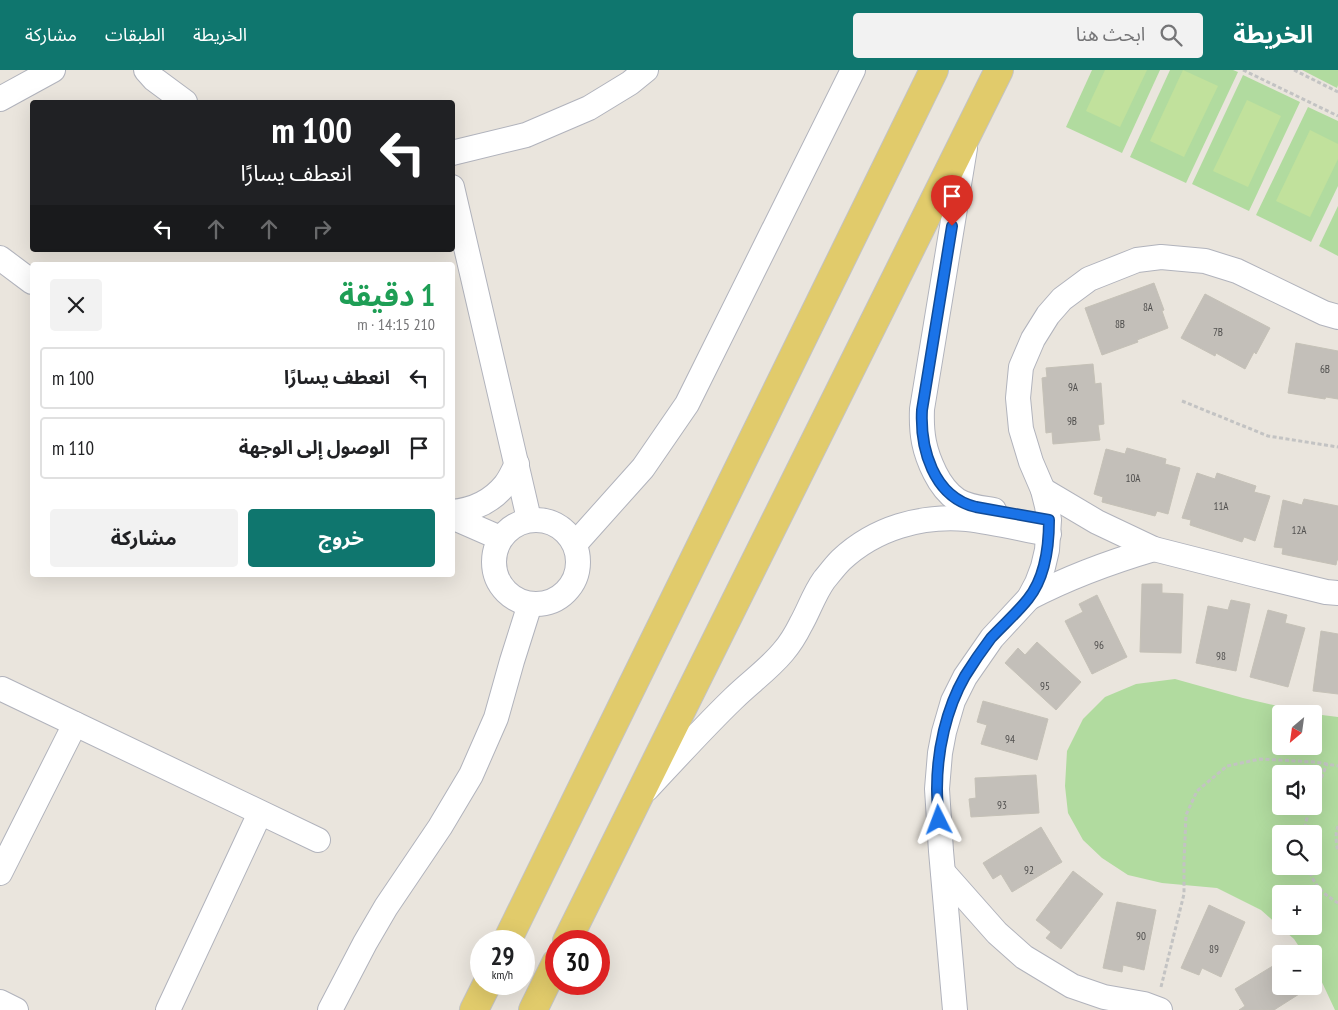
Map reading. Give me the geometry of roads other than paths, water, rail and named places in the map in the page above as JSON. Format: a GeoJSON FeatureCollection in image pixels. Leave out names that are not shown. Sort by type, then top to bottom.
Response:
{"type":"FeatureCollection","features":[{"type":"Feature","properties":{"kind":"main road"},"geometry":{"type":"LineString","coordinates":[[512,930],[934,70]]}},
{"type":"Feature","properties":{"kind":"main road"},"geometry":{"type":"LineString","coordinates":[[572,930],[999,70]]}},
{"type":"Feature","properties":{"kind":"main road"},"geometry":{"type":"LineString","coordinates":[[533,1010],[545,985]]}},
{"type":"Feature","properties":{"kind":"main road"},"geometry":{"type":"LineString","coordinates":[[474,1010],[482,995]]}},
{"type":"Feature","properties":{"kind":"street"},"geometry":{"type":"LineString","coordinates":[[0,99],[53,70]]}},
{"type":"Feature","properties":{"kind":"street"},"geometry":{"type":"LineString","coordinates":[[146,70],[154,80],[181,100]]}},
{"type":"Feature","properties":{"kind":"street"},"geometry":{"type":"LineString","coordinates":[[455,152],[526,135],[589,108],[630,83],[646,70]]}},
{"type":"Feature","properties":{"kind":"street"},"geometry":{"type":"LineString","coordinates":[[575,544],[643,468],[688,404],[852,70]]}},
{"type":"Feature","properties":{"kind":"street"},"geometry":{"type":"LineString","coordinates":[[954,509],[928,458],[921,426],[922,410],[967,134]]}},
{"type":"Feature","properties":{"kind":"street"},"geometry":{"type":"LineString","coordinates":[[455,200],[529,520]]}},
{"type":"Feature","properties":{"kind":"street"},"geometry":{"type":"LineString","coordinates":[[955,1010],[942,872],[937,789],[940,753],[953,701],[964,677],[986,645],[1029,598],[1043,567],[1047,550],[1049,527],[1043,490],[1031,462],[1021,429],[1018,398],[1021,367],[1033,339],[1048,315],[1062,299],[1090,279],[1137,260],[1161,257],[1205,261],[1237,271],[1324,313],[1338,317]]}},
{"type":"Feature","properties":{"kind":"street"},"geometry":{"type":"LineString","coordinates":[[0,258],[30,280]]}},
{"type":"Feature","properties":{"kind":"street"},"geometry":{"type":"LineString","coordinates":[[455,512],[465,511],[487,502],[506,485],[517,464]]}},
{"type":"Feature","properties":{"kind":"street"},"geometry":{"type":"LineString","coordinates":[[1043,490],[1097,522],[1154,549],[1326,592],[1338,593]]}},
{"type":"Feature","properties":{"kind":"street"},"geometry":{"type":"LineString","coordinates":[[638,798],[717,714],[783,652],[802,623],[822,582],[840,561],[861,544],[885,531],[911,522],[938,519],[954,509],[969,506],[1049,527]]}},
{"type":"Feature","properties":{"kind":"street"},"geometry":{"type":"LineString","coordinates":[[455,518],[500,538]]}},
{"type":"Feature","properties":{"kind":"street"},"geometry":{"type":"LineString","coordinates":[[529,520],[547,520],[563,529],[575,544],[579,561],[575,579],[564,594],[548,603],[530,604],[514,598],[501,587],[494,571],[494,553],[500,538],[513,526],[529,520]]}},
{"type":"Feature","properties":{"kind":"street"},"geometry":{"type":"LineString","coordinates":[[1029,598],[1090,570],[1121,558],[1154,549]]}},
{"type":"Feature","properties":{"kind":"street"},"geometry":{"type":"LineString","coordinates":[[330,1010],[386,907],[440,827],[471,775],[496,718],[530,604]]}},
{"type":"Feature","properties":{"kind":"street"},"geometry":{"type":"LineString","coordinates":[[2,689],[318,840]]}},
{"type":"Feature","properties":{"kind":"street"},"geometry":{"type":"LineString","coordinates":[[0,873],[75,724]]}},
{"type":"Feature","properties":{"kind":"street"},"geometry":{"type":"LineString","coordinates":[[168,1010],[260,813]]}},
{"type":"Feature","properties":{"kind":"street"},"geometry":{"type":"LineString","coordinates":[[942,872],[997,933],[1024,957],[1072,986],[1104,998],[1144,1004],[1158,1009]]}},
{"type":"Feature","properties":{"kind":"street"},"geometry":{"type":"LineString","coordinates":[[0,1002],[16,1010]]}}]}
